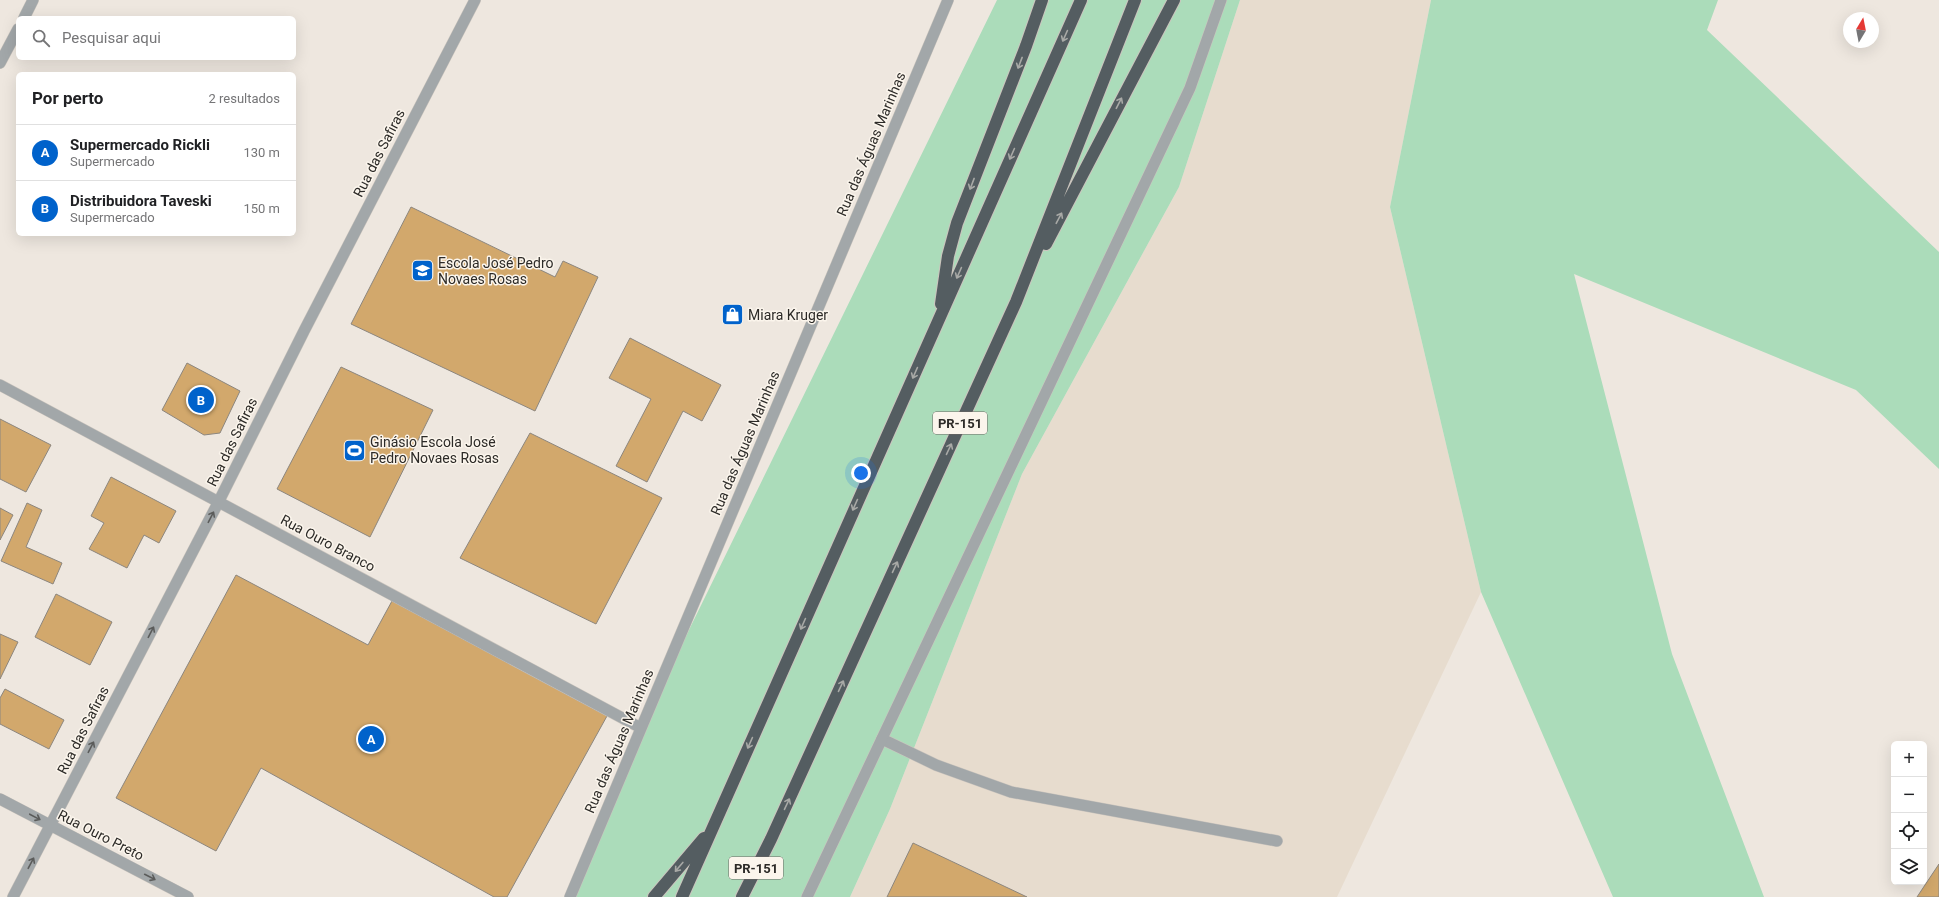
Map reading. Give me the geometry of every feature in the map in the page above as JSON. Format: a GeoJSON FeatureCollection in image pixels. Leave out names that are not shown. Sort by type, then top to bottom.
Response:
{"type":"FeatureCollection","features":[{"type":"Feature","properties":{"kind":"highway"},"geometry":{"type":"LineString","coordinates":[[940,317],[948,256],[957,223],[1026,46],[1042,0]]}},
{"type":"Feature","properties":{"kind":"highway"},"geometry":{"type":"LineString","coordinates":[[682,897],[1081,0]]}},
{"type":"Feature","properties":{"kind":"highway","name":"PR-151"},"geometry":{"type":"LineString","coordinates":[[742,897],[771,839],[1016,302],[1135,0]]}},
{"type":"Feature","properties":{"kind":"highway"},"geometry":{"type":"LineString","coordinates":[[1016,302],[1153,37],[1174,0]]}},
{"type":"Feature","properties":{"kind":"highway"},"geometry":{"type":"LineString","coordinates":[[654,897],[714,826]]}},
{"type":"Feature","properties":{"kind":"street"},"geometry":{"type":"LineString","coordinates":[[25,16],[33,0]]}},
{"type":"Feature","properties":{"kind":"street","name":"Rua das Safiras"},"geometry":{"type":"LineString","coordinates":[[13,897],[219,501],[307,324],[475,0]]}},
{"type":"Feature","properties":{"kind":"street","name":"Rua das Águas Marinhas"},"geometry":{"type":"LineString","coordinates":[[570,897],[948,0]]}},
{"type":"Feature","properties":{"kind":"street"},"geometry":{"type":"LineString","coordinates":[[807,897],[1190,88],[1221,0]]}},
{"type":"Feature","properties":{"kind":"street"},"geometry":{"type":"LineString","coordinates":[[0,63],[16,33]]}},
{"type":"Feature","properties":{"kind":"street","name":"Rua Ouro Branco"},"geometry":{"type":"LineString","coordinates":[[0,385],[641,728]]}},
{"type":"Feature","properties":{"kind":"street"},"geometry":{"type":"LineString","coordinates":[[882,739],[936,765],[1011,792],[1277,841]]}},
{"type":"Feature","properties":{"kind":"street","name":"Rua Ouro Preto"},"geometry":{"type":"LineString","coordinates":[[0,799],[188,897]]}},
{"type":"Feature","properties":{"kind":"shaded area"},"geometry":{"type":"Polygon","coordinates":[[[1240,0],[1431,0],[1390,207],[1481,592],[1337,897],[850,897],[890,809],[1022,474],[1179,187],[1240,0]]]}},
{"type":"Feature","properties":{"kind":"green space"},"geometry":{"type":"Polygon","coordinates":[[[997,0],[1240,0],[1179,187],[1022,474],[890,809],[850,897],[570,897],[641,728],[997,0]]]}},
{"type":"Feature","properties":{"kind":"green space"},"geometry":{"type":"Polygon","coordinates":[[[1431,0],[1718,0],[1707,30],[1939,252],[1939,469],[1856,390],[1574,274],[1672,654],[1764,897],[1613,897],[1481,592],[1390,207],[1431,0]]]}},
{"type":"Feature","properties":{"kind":"building"},"geometry":{"type":"Polygon","coordinates":[[[411,207],[555,277],[563,261],[598,277],[535,411],[351,324],[411,207]]]}},
{"type":"Feature","properties":{"kind":"building"},"geometry":{"type":"Polygon","coordinates":[[[630,338],[721,385],[702,421],[683,411],[647,482],[616,466],[651,399],[609,378],[630,338]]]}},
{"type":"Feature","properties":{"kind":"building"},"geometry":{"type":"Polygon","coordinates":[[[187,363],[240,391],[220,433],[204,435],[162,410],[187,363]]]}},
{"type":"Feature","properties":{"kind":"building","name":"Ginásio Escola José Pedro Novaes Rosas"},"geometry":{"type":"Polygon","coordinates":[[[341,367],[433,410],[370,537],[277,489],[341,367]]]}},
{"type":"Feature","properties":{"kind":"building"},"geometry":{"type":"Polygon","coordinates":[[[0,419],[51,445],[26,492],[0,479],[0,419]]]}},
{"type":"Feature","properties":{"kind":"building"},"geometry":{"type":"Polygon","coordinates":[[[530,433],[662,498],[596,624],[460,558],[530,433]]]}},
{"type":"Feature","properties":{"kind":"building"},"geometry":{"type":"Polygon","coordinates":[[[111,477],[176,511],[159,543],[144,535],[127,568],[89,549],[104,523],[91,516],[111,477]]]}},
{"type":"Feature","properties":{"kind":"building"},"geometry":{"type":"Polygon","coordinates":[[[27,503],[42,510],[26,547],[62,563],[53,584],[1,561],[27,503]]]}},
{"type":"Feature","properties":{"kind":"building"},"geometry":{"type":"Polygon","coordinates":[[[0,508],[13,515],[0,540],[0,508]]]}},
{"type":"Feature","properties":{"kind":"building"},"geometry":{"type":"Polygon","coordinates":[[[236,575],[368,645],[392,601],[607,716],[507,897],[494,897],[261,768],[216,851],[116,798],[236,575]]]}},
{"type":"Feature","properties":{"kind":"building"},"geometry":{"type":"Polygon","coordinates":[[[56,594],[112,622],[90,665],[35,637],[56,594]]]}},
{"type":"Feature","properties":{"kind":"building"},"geometry":{"type":"Polygon","coordinates":[[[0,634],[18,642],[0,679],[0,634]]]}},
{"type":"Feature","properties":{"kind":"building"},"geometry":{"type":"Polygon","coordinates":[[[5,689],[64,720],[49,749],[0,724],[0,698],[5,689]]]}},
{"type":"Feature","properties":{"kind":"building"},"geometry":{"type":"Polygon","coordinates":[[[913,843],[1027,897],[887,897],[913,843]]]}},
{"type":"Feature","properties":{"kind":"building"},"geometry":{"type":"Polygon","coordinates":[[[1939,864],[1939,897],[1917,897],[1925,885],[1927,885],[1927,882],[1939,864]]]}},
{"type":"Feature","properties":{"kind":"place","name":"Escola José Pedro Novaes Rosas"},"geometry":{"type":"Point","coordinates":[422,271]}},
{"type":"Feature","properties":{"kind":"place","name":"Miara Kruger"},"geometry":{"type":"Point","coordinates":[733,315]}},
{"type":"Feature","properties":{"kind":"place","name":"Distribuidora Taveski"},"geometry":{"type":"Point","coordinates":[201,400]}},
{"type":"Feature","properties":{"kind":"place","name":"Ginásio Escola José Pedro Novaes Rosas"},"geometry":{"type":"Point","coordinates":[355,450]}},
{"type":"Feature","properties":{"kind":"place","name":"Supermercado Rickli"},"geometry":{"type":"Point","coordinates":[371,739]}}]}
